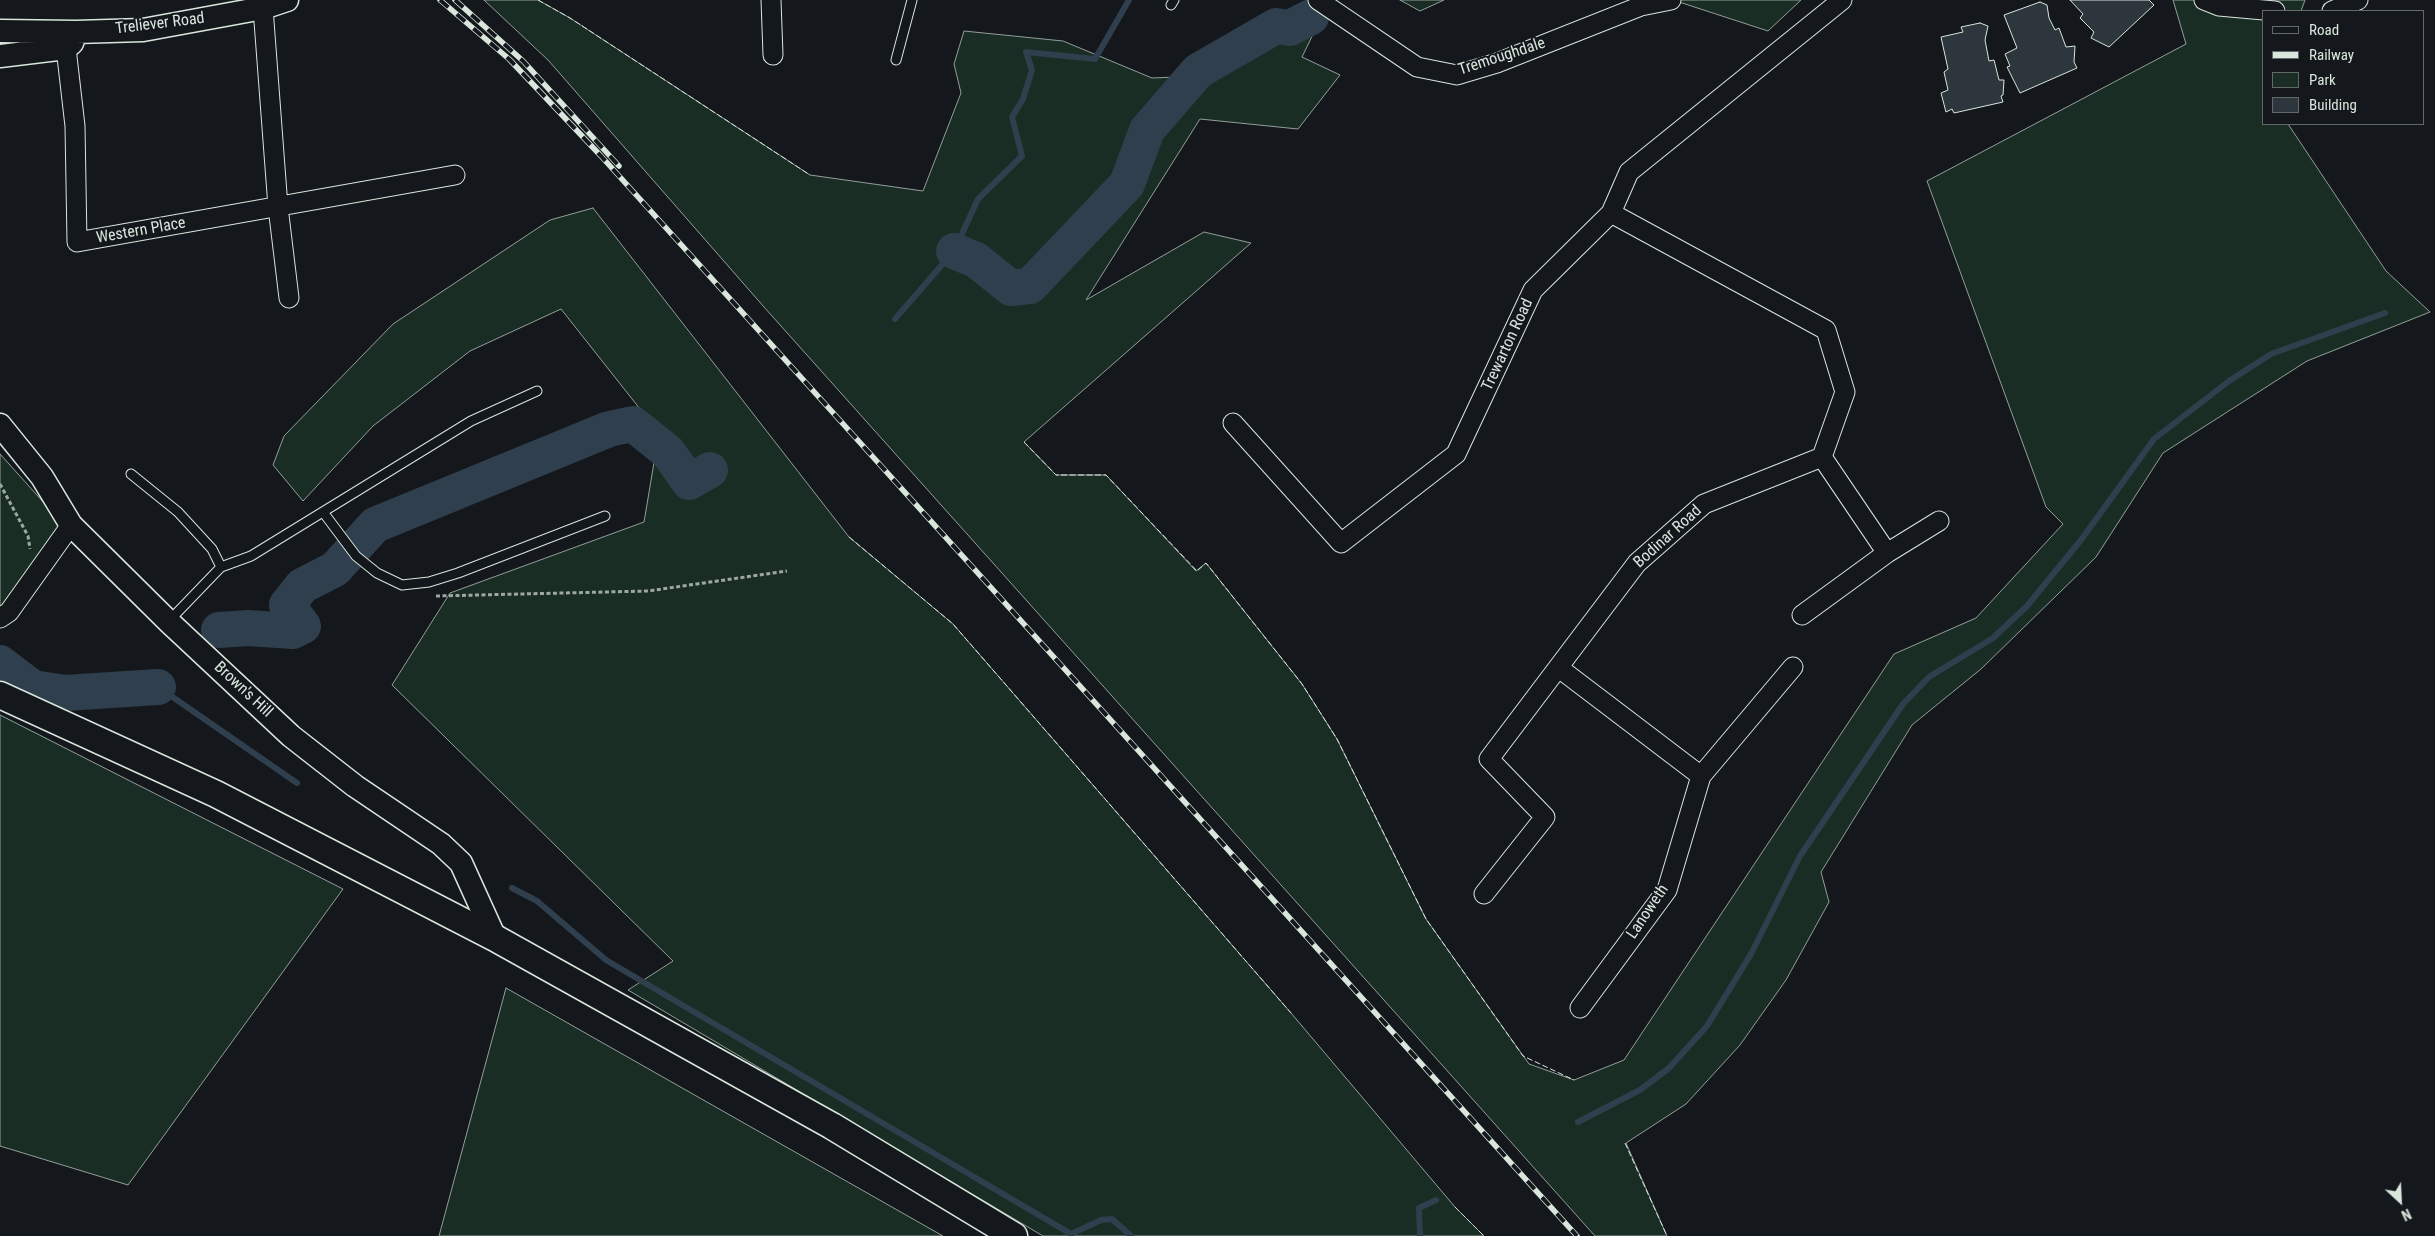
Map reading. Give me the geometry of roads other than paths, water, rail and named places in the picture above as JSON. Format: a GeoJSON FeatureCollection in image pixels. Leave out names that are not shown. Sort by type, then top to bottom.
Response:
{"type":"FeatureCollection","features":[{"type":"Feature","properties":{"kind":"main road"},"geometry":{"type":"LineString","coordinates":[[0,695],[216,794],[495,938],[832,1126],[1014,1236]]}},
{"type":"Feature","properties":{"kind":"street","name":"Treliever Road"},"geometry":{"type":"LineString","coordinates":[[0,31],[71,40],[143,30],[287,0]]}},
{"type":"Feature","properties":{"kind":"street"},"geometry":{"type":"LineString","coordinates":[[771,0],[773,55]]}},
{"type":"Feature","properties":{"kind":"street","name":"Tremoughdale"},"geometry":{"type":"LineString","coordinates":[[1318,0],[1417,67],[1458,75],[1497,62],[1641,6],[1671,0]]}},
{"type":"Feature","properties":{"kind":"street","name":"Trewarton Road"},"geometry":{"type":"LineString","coordinates":[[1233,423],[1341,543],[1456,454],[1534,290],[1611,213],[1629,172],[1842,0]]}},
{"type":"Feature","properties":{"kind":"street"},"geometry":{"type":"LineString","coordinates":[[2204,0],[2220,6],[2264,10]]}},
{"type":"Feature","properties":{"kind":"street"},"geometry":{"type":"LineString","coordinates":[[2334,10],[2358,0]]}},
{"type":"Feature","properties":{"kind":"street"},"geometry":{"type":"LineString","coordinates":[[261,4],[278,207],[289,298]]}},
{"type":"Feature","properties":{"kind":"street"},"geometry":{"type":"LineString","coordinates":[[0,56],[71,40]]}},
{"type":"Feature","properties":{"kind":"street","name":"Western Place"},"geometry":{"type":"LineString","coordinates":[[71,40],[78,242],[455,175]]}},
{"type":"Feature","properties":{"kind":"street"},"geometry":{"type":"LineString","coordinates":[[1611,213],[1826,330],[1845,392],[1822,458],[1887,554]]}},
{"type":"Feature","properties":{"kind":"street","name":"Brown's Hill"},"geometry":{"type":"LineString","coordinates":[[0,425],[42,477],[72,526],[169,622],[292,736],[355,786],[441,844],[460,863],[495,938]]}},
{"type":"Feature","properties":{"kind":"street","name":"Bodinar Road"},"geometry":{"type":"LineString","coordinates":[[1484,894],[1545,817],[1490,760],[1637,563],[1704,504],[1822,458]]}},
{"type":"Feature","properties":{"kind":"street"},"geometry":{"type":"LineString","coordinates":[[1802,615],[1887,554],[1939,521]]}},
{"type":"Feature","properties":{"kind":"street"},"geometry":{"type":"LineString","coordinates":[[5,615],[72,526]]}},
{"type":"Feature","properties":{"kind":"street","name":"Lanoweth"},"geometry":{"type":"LineString","coordinates":[[1580,1008],[1667,890],[1701,776],[1793,667]]}},
{"type":"Feature","properties":{"kind":"street"},"geometry":{"type":"LineString","coordinates":[[1559,668],[1701,776]]}},
{"type":"Feature","properties":{"kind":"lane"},"geometry":{"type":"LineString","coordinates":[[896,60],[912,0]]}},
{"type":"Feature","properties":{"kind":"lane"},"geometry":{"type":"LineString","coordinates":[[169,622],[221,567],[251,556],[471,421],[537,391]]}},
{"type":"Feature","properties":{"kind":"lane"},"geometry":{"type":"LineString","coordinates":[[131,474],[178,512],[212,549],[221,567]]}},
{"type":"Feature","properties":{"kind":"lane"},"geometry":{"type":"LineString","coordinates":[[323,512],[356,556],[377,573],[402,584],[429,582],[458,573],[604,516]]}},
{"type":"Feature","properties":{"kind":"waterway"},"geometry":{"type":"LineString","coordinates":[[895,319],[954,251],[978,199],[1022,156],[1012,117],[1023,99],[1032,70],[1026,52],[1095,59],[1129,0]]}},
{"type":"Feature","properties":{"kind":"waterway"},"geometry":{"type":"LineString","coordinates":[[954,251],[976,260],[1011,288],[1030,286],[1127,184],[1147,130],[1198,71],[1276,26],[1290,28],[1311,17]]}},
{"type":"Feature","properties":{"kind":"waterway"},"geometry":{"type":"LineString","coordinates":[[1578,1122],[1640,1090],[1669,1068],[1707,1026],[1751,954],[1800,856],[1903,704],[1929,677],[1993,638],[2027,606],[2081,540],[2154,439],[2229,381],[2271,354],[2385,313]]}},
{"type":"Feature","properties":{"kind":"waterway"},"geometry":{"type":"LineString","coordinates":[[219,630],[248,628],[293,631],[303,626],[287,605],[302,586],[335,569],[375,525],[609,429],[633,424],[668,452],[689,482],[710,470]]}},
{"type":"Feature","properties":{"kind":"waterway"},"geometry":{"type":"LineString","coordinates":[[0,663],[33,688],[65,693],[158,687]]}},
{"type":"Feature","properties":{"kind":"waterway"},"geometry":{"type":"LineString","coordinates":[[158,687],[297,783]]}},
{"type":"Feature","properties":{"kind":"waterway"},"geometry":{"type":"LineString","coordinates":[[512,888],[537,901],[606,960],[1071,1234],[1101,1220],[1112,1219],[1131,1236]]}},
{"type":"Feature","properties":{"kind":"waterway"},"geometry":{"type":"LineString","coordinates":[[1420,1236],[1419,1208],[1436,1200]]}},
{"type":"Feature","properties":{"kind":"railway"},"geometry":{"type":"LineString","coordinates":[[440,0],[509,59],[601,156],[1577,1236]]}},
{"type":"Feature","properties":{"kind":"railway"},"geometry":{"type":"LineString","coordinates":[[455,0],[523,61],[619,166]]}}]}
